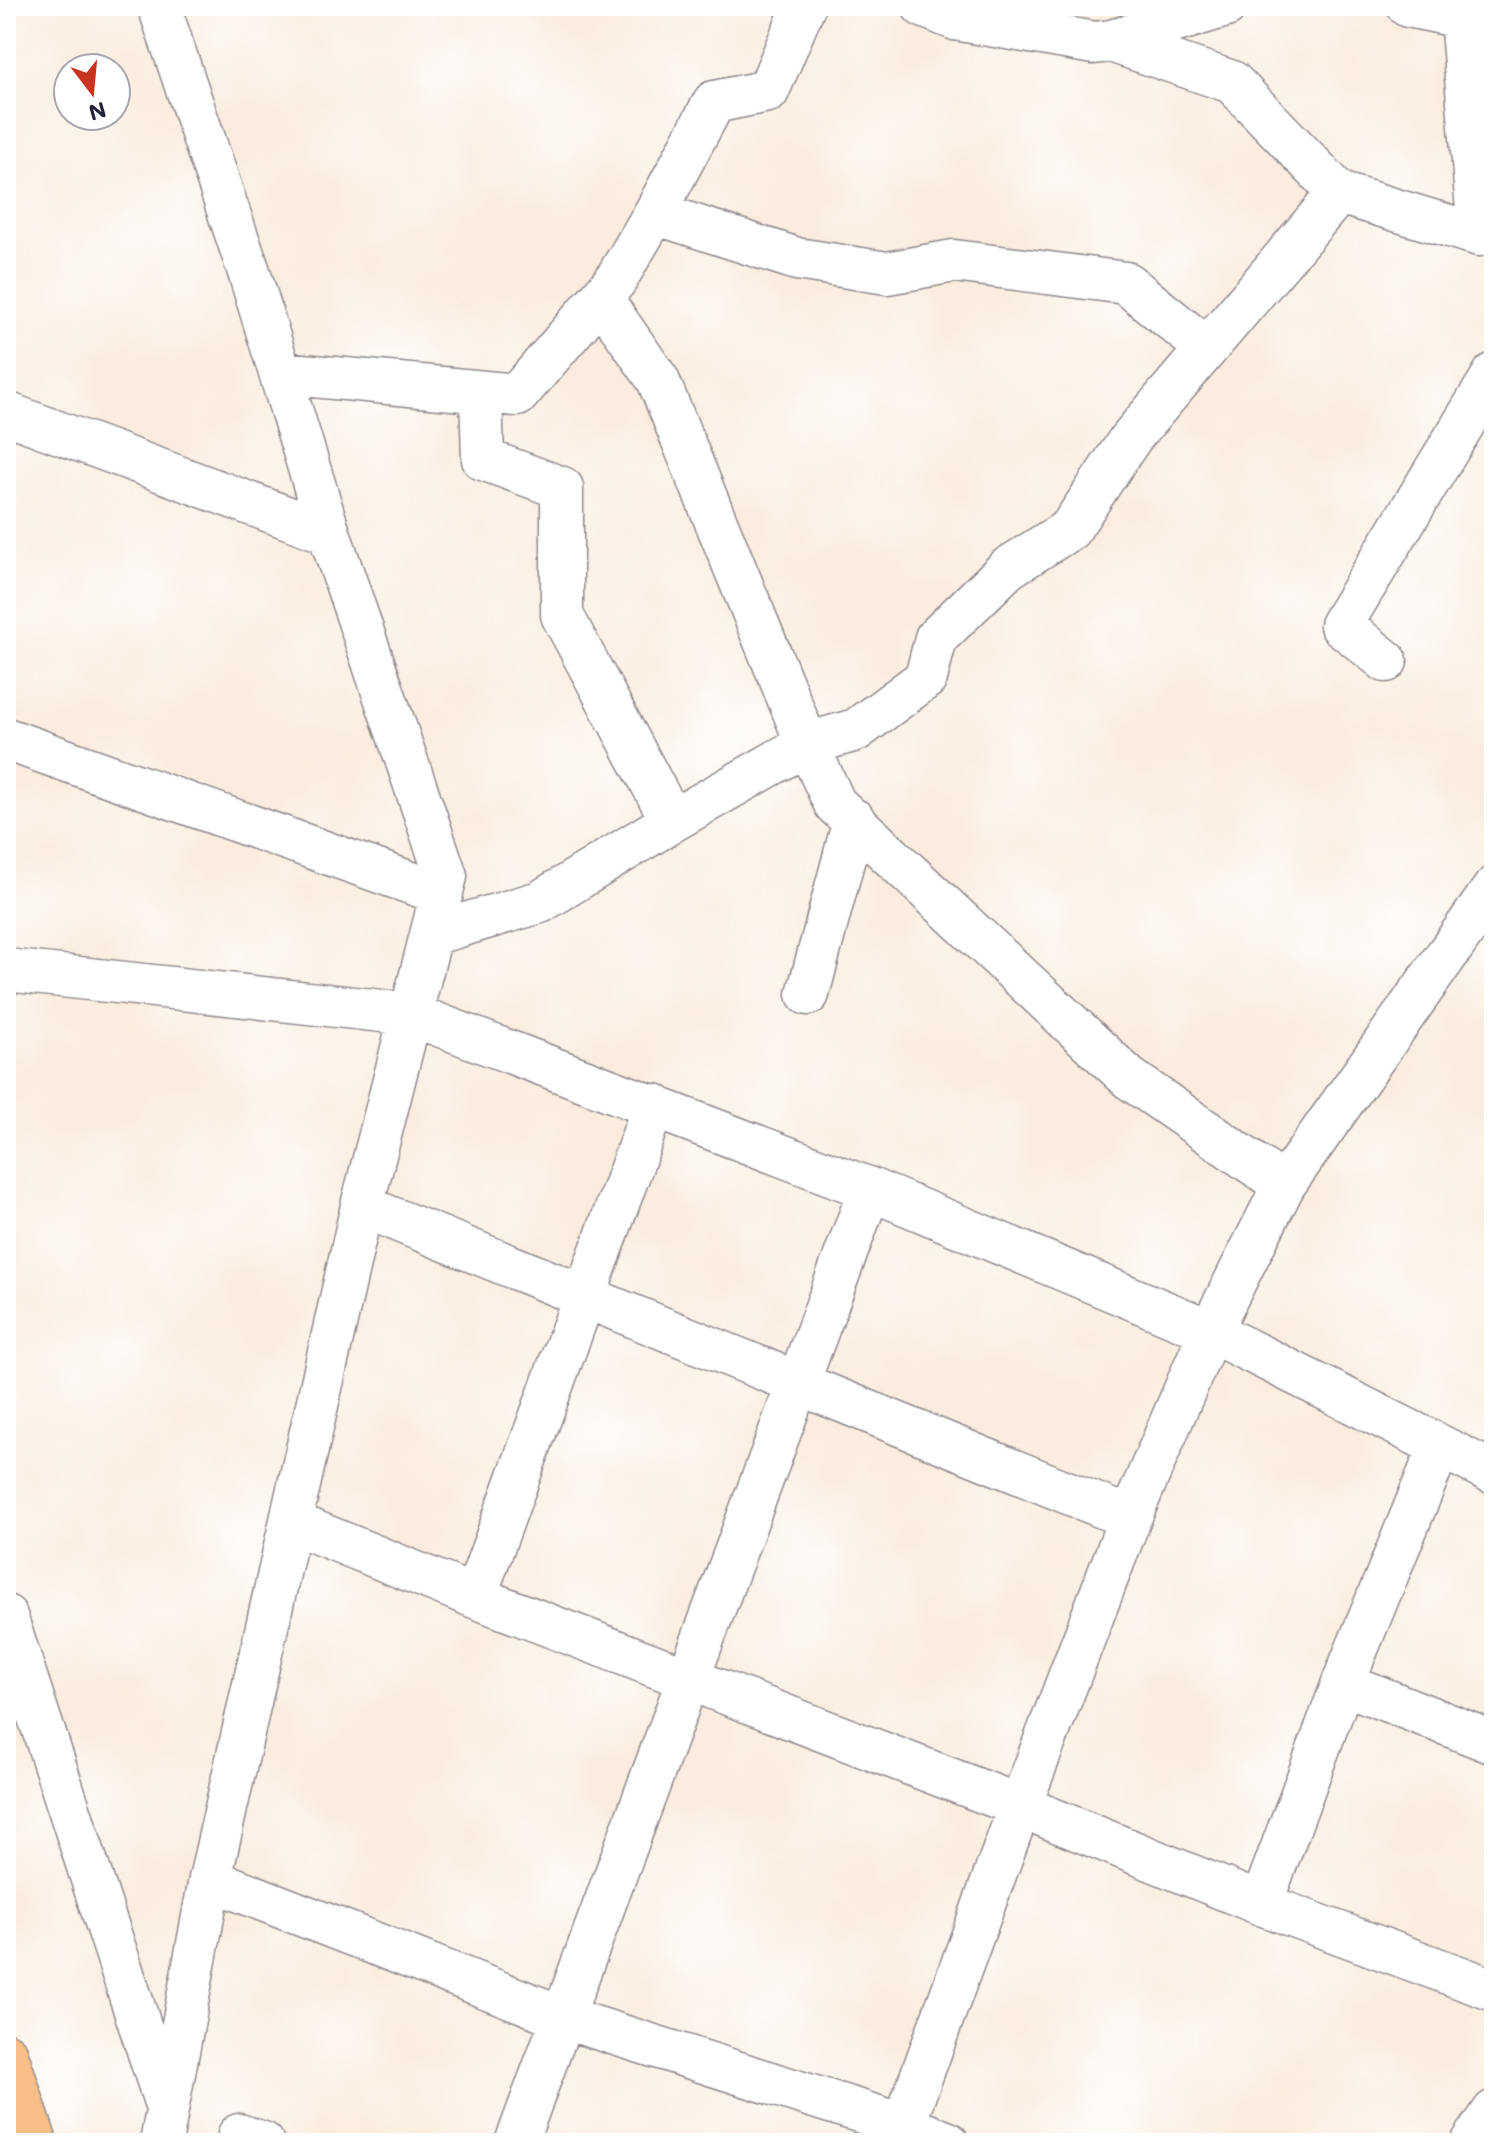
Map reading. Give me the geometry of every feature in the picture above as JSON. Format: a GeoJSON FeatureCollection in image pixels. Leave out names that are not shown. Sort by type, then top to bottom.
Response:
{"type":"FeatureCollection","features":[{"type":"Feature","properties":{"kind":"highway"},"geometry":{"type":"LineString","coordinates":[[6,2055],[35,2143]]}},
{"type":"Feature","properties":{"kind":"street"},"geometry":{"type":"LineString","coordinates":[[159,6],[281,373],[329,533],[446,876],[362,1206],[210,1879],[164,2126]]}},
{"type":"Feature","properties":{"kind":"street"},"geometry":{"type":"LineString","coordinates":[[281,373],[517,395],[615,281],[714,102],[768,91],[804,6]]}},
{"type":"Feature","properties":{"kind":"street"},"geometry":{"type":"LineString","coordinates":[[923,6],[955,19],[1094,43],[1111,41],[1226,6]]}},
{"type":"Feature","properties":{"kind":"street"},"geometry":{"type":"LineString","coordinates":[[1111,41],[1232,82],[1339,193],[1486,244],[1477,19],[1408,6]]}},
{"type":"Feature","properties":{"kind":"street"},"geometry":{"type":"LineString","coordinates":[[432,934],[540,902],[672,821],[807,744],[856,730],[926,678],[936,638],[1008,568],[1070,529],[1130,439],[1339,193]]}},
{"type":"Feature","properties":{"kind":"street"},"geometry":{"type":"LineString","coordinates":[[655,213],[797,259],[887,273],[954,261],[1126,283],[1206,348]]}},
{"type":"Feature","properties":{"kind":"street"},"geometry":{"type":"LineString","coordinates":[[601,298],[658,380],[807,744],[835,804],[1129,1078],[1284,1185]]}},
{"type":"Feature","properties":{"kind":"street"},"geometry":{"type":"LineString","coordinates":[[1386,661],[1341,625],[1494,374]]}},
{"type":"Feature","properties":{"kind":"street"},"geometry":{"type":"LineString","coordinates":[[481,393],[483,459],[562,488],[562,615],[672,821]]}},
{"type":"Feature","properties":{"kind":"street"},"geometry":{"type":"LineString","coordinates":[[6,413],[329,533]]}},
{"type":"Feature","properties":{"kind":"street"},"geometry":{"type":"LineString","coordinates":[[6,739],[442,894]]}},
{"type":"Feature","properties":{"kind":"street"},"geometry":{"type":"LineString","coordinates":[[808,994],[854,820]]}},
{"type":"Feature","properties":{"kind":"street"},"geometry":{"type":"LineString","coordinates":[[900,2134],[1130,1518],[1210,1331],[1284,1185],[1494,888]]}},
{"type":"Feature","properties":{"kind":"street"},"geometry":{"type":"LineString","coordinates":[[6,970],[410,1014],[870,1189],[1210,1331],[1494,1473]]}},
{"type":"Feature","properties":{"kind":"street"},"geometry":{"type":"LineString","coordinates":[[475,1597],[654,1105]]}},
{"type":"Feature","properties":{"kind":"street"},"geometry":{"type":"LineString","coordinates":[[516,2143],[870,1189]]}},
{"type":"Feature","properties":{"kind":"street"},"geometry":{"type":"LineString","coordinates":[[362,1206],[1130,1518]]}},
{"type":"Feature","properties":{"kind":"street"},"geometry":{"type":"LineString","coordinates":[[1261,1904],[1343,1683],[1440,1446]]}},
{"type":"Feature","properties":{"kind":"street"},"geometry":{"type":"LineString","coordinates":[[291,1522],[475,1597],[1020,1806],[1261,1904],[1494,1990]]}},
{"type":"Feature","properties":{"kind":"street"},"geometry":{"type":"LineString","coordinates":[[6,1616],[164,2126]]}},
{"type":"Feature","properties":{"kind":"street"},"geometry":{"type":"LineString","coordinates":[[1343,1683],[1494,1743]]}},
{"type":"Feature","properties":{"kind":"street"},"geometry":{"type":"LineString","coordinates":[[210,1879],[562,2017],[900,2134],[948,2143]]}},
{"type":"Feature","properties":{"kind":"street"},"geometry":{"type":"LineString","coordinates":[[1472,2143],[1494,2111]]}}]}
